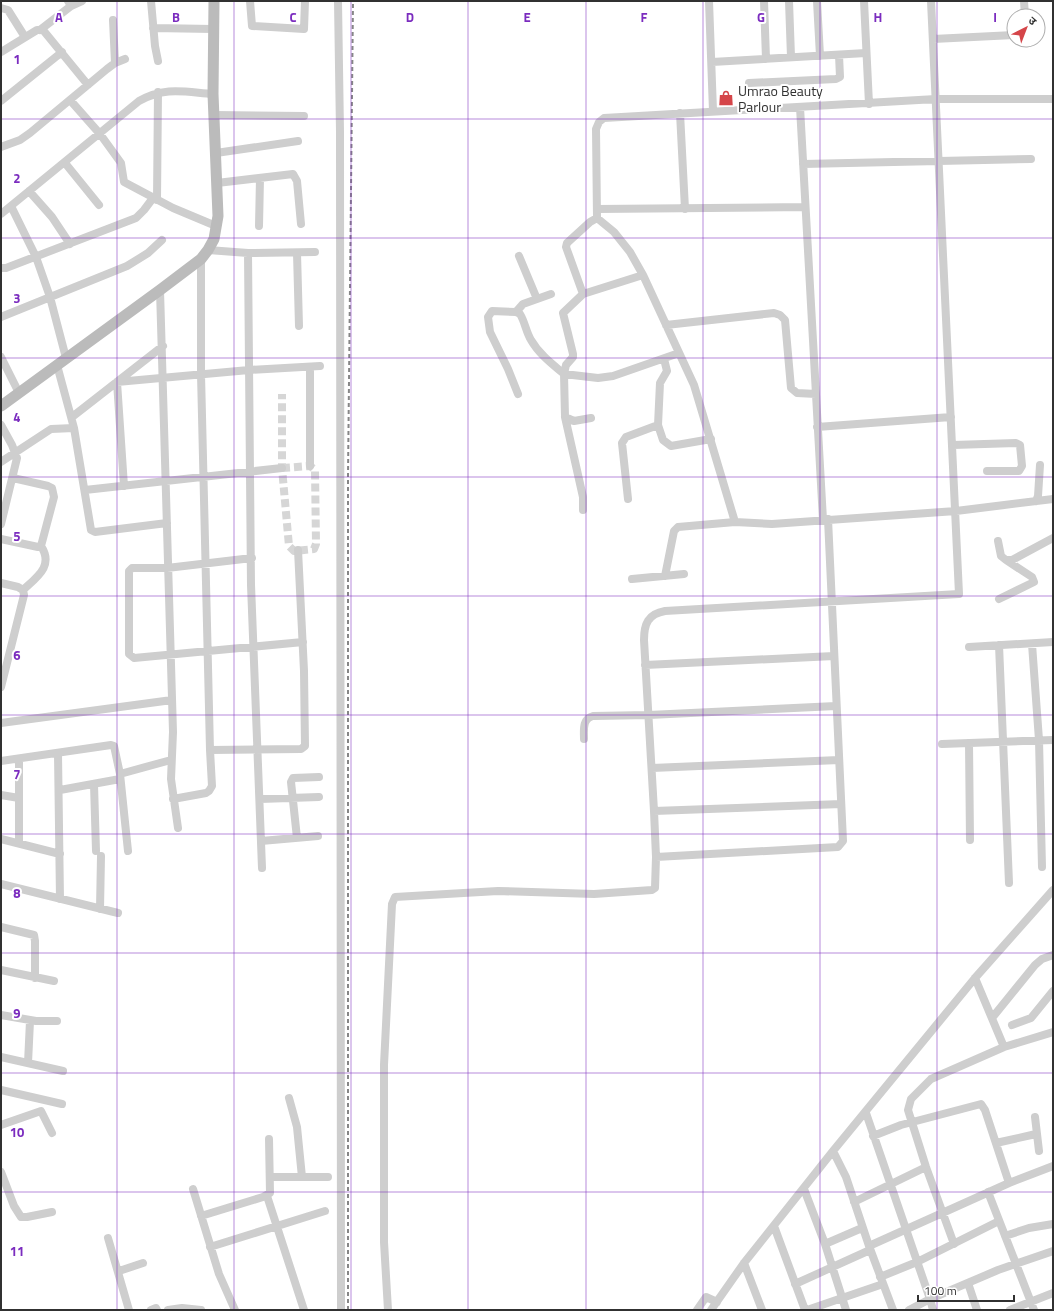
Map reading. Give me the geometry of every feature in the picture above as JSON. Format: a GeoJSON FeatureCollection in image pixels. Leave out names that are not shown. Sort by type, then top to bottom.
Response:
{"type":"FeatureCollection","features":[{"type":"Feature","properties":{"kind":"street"},"geometry":{"type":"LineString","coordinates":[[1,52],[25,37],[40,30],[70,4],[82,1]]}},
{"type":"Feature","properties":{"kind":"street"},"geometry":{"type":"LineString","coordinates":[[151,1],[158,61]]}},
{"type":"Feature","properties":{"kind":"street"},"geometry":{"type":"LineString","coordinates":[[1,406],[160,290],[204,254],[214,239],[218,216],[213,94],[214,1]]}},
{"type":"Feature","properties":{"kind":"street"},"geometry":{"type":"LineString","coordinates":[[250,1],[252,26],[304,29],[305,1]]}},
{"type":"Feature","properties":{"kind":"street"},"geometry":{"type":"LineString","coordinates":[[338,1],[340,132],[341,1310]]}},
{"type":"Feature","properties":{"kind":"street"},"geometry":{"type":"LineString","coordinates":[[709,1],[713,111]]}},
{"type":"Feature","properties":{"kind":"street"},"geometry":{"type":"LineString","coordinates":[[764,1],[766,59]]}},
{"type":"Feature","properties":{"kind":"street"},"geometry":{"type":"LineString","coordinates":[[789,1],[791,58]]}},
{"type":"Feature","properties":{"kind":"street"},"geometry":{"type":"LineString","coordinates":[[817,1],[820,56]]}},
{"type":"Feature","properties":{"kind":"street"},"geometry":{"type":"LineString","coordinates":[[864,1],[869,104]]}},
{"type":"Feature","properties":{"kind":"street"},"geometry":{"type":"LineString","coordinates":[[388,1310],[384,1242],[384,1065],[393,900],[399,895],[498,891],[594,894],[652,890],[656,884],[656,857],[644,628],[647,621],[658,613],[959,594],[931,1]]}},
{"type":"Feature","properties":{"kind":"street"},"geometry":{"type":"LineString","coordinates":[[1,8],[8,10],[25,37]]}},
{"type":"Feature","properties":{"kind":"street"},"geometry":{"type":"LineString","coordinates":[[113,20],[115,62]]}},
{"type":"Feature","properties":{"kind":"street"},"geometry":{"type":"LineString","coordinates":[[153,28],[213,29]]}},
{"type":"Feature","properties":{"kind":"street"},"geometry":{"type":"LineString","coordinates":[[40,30],[46,32],[88,85]]}},
{"type":"Feature","properties":{"kind":"street"},"geometry":{"type":"LineString","coordinates":[[933,39],[1006,35]]}},
{"type":"Feature","properties":{"kind":"street"},"geometry":{"type":"LineString","coordinates":[[1,101],[62,52]]}},
{"type":"Feature","properties":{"kind":"street"},"geometry":{"type":"LineString","coordinates":[[712,62],[866,53]]}},
{"type":"Feature","properties":{"kind":"street"},"geometry":{"type":"LineString","coordinates":[[749,83],[836,79],[840,77],[841,73],[839,55]]}},
{"type":"Feature","properties":{"kind":"street"},"geometry":{"type":"LineString","coordinates":[[1,147],[20,140],[30,134],[115,62],[125,59]]}},
{"type":"Feature","properties":{"kind":"street"},"geometry":{"type":"LineString","coordinates":[[1,214],[139,101],[165,90],[213,94]]}},
{"type":"Feature","properties":{"kind":"street"},"geometry":{"type":"LineString","coordinates":[[1,268],[6,268],[36,257],[136,218],[155,199],[158,92]]}},
{"type":"Feature","properties":{"kind":"street"},"geometry":{"type":"LineString","coordinates":[[583,294],[567,251],[567,243],[590,222],[597,213],[596,129],[599,122],[608,118],[936,99],[1053,99]]}},
{"type":"Feature","properties":{"kind":"street"},"geometry":{"type":"LineString","coordinates":[[70,100],[100,134],[121,163],[124,182],[194,218],[216,226]]}},
{"type":"Feature","properties":{"kind":"street"},"geometry":{"type":"LineString","coordinates":[[656,857],[838,847],[843,841],[836,706],[833,602],[818,427],[800,107]]}},
{"type":"Feature","properties":{"kind":"street"},"geometry":{"type":"LineString","coordinates":[[680,113],[685,209]]}},
{"type":"Feature","properties":{"kind":"street"},"geometry":{"type":"LineString","coordinates":[[214,115],[304,116]]}},
{"type":"Feature","properties":{"kind":"street"},"geometry":{"type":"LineString","coordinates":[[216,153],[298,141]]}},
{"type":"Feature","properties":{"kind":"street"},"geometry":{"type":"LineString","coordinates":[[803,164],[1031,159]]}},
{"type":"Feature","properties":{"kind":"street"},"geometry":{"type":"LineString","coordinates":[[65,163],[99,205]]}},
{"type":"Feature","properties":{"kind":"street"},"geometry":{"type":"LineString","coordinates":[[217,183],[290,174],[295,176],[297,180],[301,224]]}},
{"type":"Feature","properties":{"kind":"street"},"geometry":{"type":"LineString","coordinates":[[259,226],[260,178]]}},
{"type":"Feature","properties":{"kind":"street"},"geometry":{"type":"LineString","coordinates":[[29,191],[52,217],[70,244]]}},
{"type":"Feature","properties":{"kind":"street"},"geometry":{"type":"LineString","coordinates":[[11,206],[36,257],[50,297],[91,530],[95,532],[133,529],[167,523]]}},
{"type":"Feature","properties":{"kind":"street"},"geometry":{"type":"LineString","coordinates":[[597,213],[685,209],[805,208]]}},
{"type":"Feature","properties":{"kind":"street"},"geometry":{"type":"LineString","coordinates":[[597,213],[630,252],[643,275],[694,385],[735,522]]}},
{"type":"Feature","properties":{"kind":"street"},"geometry":{"type":"LineString","coordinates":[[1,317],[127,266],[148,253],[162,240]]}},
{"type":"Feature","properties":{"kind":"street"},"geometry":{"type":"LineString","coordinates":[[204,254],[316,252]]}},
{"type":"Feature","properties":{"kind":"street"},"geometry":{"type":"LineString","coordinates":[[248,253],[253,647],[262,868]]}},
{"type":"Feature","properties":{"kind":"street"},"geometry":{"type":"LineString","coordinates":[[297,253],[299,326]]}},
{"type":"Feature","properties":{"kind":"street"},"geometry":{"type":"LineString","coordinates":[[173,798],[209,791],[212,786],[201,374],[204,254]]}},
{"type":"Feature","properties":{"kind":"street"},"geometry":{"type":"LineString","coordinates":[[518,256],[537,299]]}},
{"type":"Feature","properties":{"kind":"street"},"geometry":{"type":"LineString","coordinates":[[583,510],[583,497],[565,417],[564,374],[566,365],[573,357],[573,354],[563,313],[583,294],[643,275]]}},
{"type":"Feature","properties":{"kind":"street"},"geometry":{"type":"LineString","coordinates":[[160,290],[163,346],[162,377],[166,480],[169,654],[173,732],[171,760],[173,798],[178,828]]}},
{"type":"Feature","properties":{"kind":"street"},"geometry":{"type":"LineString","coordinates":[[516,312],[523,304],[551,294]]}},
{"type":"Feature","properties":{"kind":"street"},"geometry":{"type":"LineString","coordinates":[[518,394],[490,332],[488,317],[492,311],[516,312],[523,319],[530,340],[536,348],[564,374],[598,378],[613,376],[679,353]]}},
{"type":"Feature","properties":{"kind":"street"},"geometry":{"type":"LineString","coordinates":[[666,325],[774,313],[780,315],[785,320],[791,388],[797,393],[816,394]]}},
{"type":"Feature","properties":{"kind":"street"},"geometry":{"type":"LineString","coordinates":[[72,417],[163,346]]}},
{"type":"Feature","properties":{"kind":"street"},"geometry":{"type":"LineString","coordinates":[[1,357],[19,392]]}},
{"type":"Feature","properties":{"kind":"street"},"geometry":{"type":"LineString","coordinates":[[664,359],[667,371],[660,383],[658,425],[663,440],[671,446],[711,439]]}},
{"type":"Feature","properties":{"kind":"street"},"geometry":{"type":"LineString","coordinates":[[117,382],[249,370],[320,366]]}},
{"type":"Feature","properties":{"kind":"street"},"geometry":{"type":"LineString","coordinates":[[310,367],[310,466]]}},
{"type":"Feature","properties":{"kind":"street"},"geometry":{"type":"LineString","coordinates":[[117,382],[124,486]]}},
{"type":"Feature","properties":{"kind":"street"},"geometry":{"type":"LineString","coordinates":[[565,417],[574,421],[591,418]]}},
{"type":"Feature","properties":{"kind":"street"},"geometry":{"type":"LineString","coordinates":[[818,427],[951,417]]}},
{"type":"Feature","properties":{"kind":"street"},"geometry":{"type":"LineString","coordinates":[[1,425],[17,458],[1,524]]}},
{"type":"Feature","properties":{"kind":"street"},"geometry":{"type":"LineString","coordinates":[[628,499],[622,443],[626,437],[658,425]]}},
{"type":"Feature","properties":{"kind":"street"},"geometry":{"type":"LineString","coordinates":[[1,462],[51,429],[74,428]]}},
{"type":"Feature","properties":{"kind":"street"},"geometry":{"type":"LineString","coordinates":[[952,445],[1016,443],[1020,445],[1022,466],[1019,471],[987,471]]}},
{"type":"Feature","properties":{"kind":"street"},"geometry":{"type":"LineString","coordinates":[[1036,501],[1038,496],[1040,465]]}},
{"type":"Feature","properties":{"kind":"street"},"geometry":{"type":"LineString","coordinates":[[85,490],[282,468]]}},
{"type":"Feature","properties":{"kind":"street"},"geometry":{"type":"LineString","coordinates":[[13,478],[48,486],[54,492],[53,502],[41,546],[45,553],[46,561],[44,568],[23,590]]}},
{"type":"Feature","properties":{"kind":"street"},"geometry":{"type":"LineString","coordinates":[[665,576],[674,531],[678,527],[735,522],[772,524],[956,511],[1053,499]]}},
{"type":"Feature","properties":{"kind":"street"},"geometry":{"type":"LineString","coordinates":[[1006,560],[1012,560],[1053,538]]}},
{"type":"Feature","properties":{"kind":"street"},"geometry":{"type":"LineString","coordinates":[[1,540],[38,547],[41,546]]}},
{"type":"Feature","properties":{"kind":"street"},"geometry":{"type":"LineString","coordinates":[[998,541],[1001,556],[1029,574],[1034,582],[999,599]]}},
{"type":"Feature","properties":{"kind":"street"},"geometry":{"type":"LineString","coordinates":[[210,750],[301,749],[305,746],[303,642],[298,550]]}},
{"type":"Feature","properties":{"kind":"street"},"geometry":{"type":"LineString","coordinates":[[252,558],[167,568],[132,568],[128,571],[129,654],[134,658],[303,642]]}},
{"type":"Feature","properties":{"kind":"street"},"geometry":{"type":"LineString","coordinates":[[632,579],[684,574]]}},
{"type":"Feature","properties":{"kind":"street"},"geometry":{"type":"LineString","coordinates":[[1,583],[18,587],[23,590]]}},
{"type":"Feature","properties":{"kind":"street"},"geometry":{"type":"LineString","coordinates":[[1,687],[24,595],[23,590]]}},
{"type":"Feature","properties":{"kind":"street"},"geometry":{"type":"LineString","coordinates":[[970,647],[1053,642]]}},
{"type":"Feature","properties":{"kind":"street"},"geometry":{"type":"LineString","coordinates":[[1032,644],[1039,740],[1042,868]]}},
{"type":"Feature","properties":{"kind":"street"},"geometry":{"type":"LineString","coordinates":[[999,645],[1009,883]]}},
{"type":"Feature","properties":{"kind":"street"},"geometry":{"type":"LineString","coordinates":[[645,665],[834,656]]}},
{"type":"Feature","properties":{"kind":"street"},"geometry":{"type":"LineString","coordinates":[[1,723],[172,700]]}},
{"type":"Feature","properties":{"kind":"street"},"geometry":{"type":"LineString","coordinates":[[584,739],[585,722],[589,717],[836,706]]}},
{"type":"Feature","properties":{"kind":"street"},"geometry":{"type":"LineString","coordinates":[[942,744],[1053,740]]}},
{"type":"Feature","properties":{"kind":"street"},"geometry":{"type":"LineString","coordinates":[[969,743],[970,840]]}},
{"type":"Feature","properties":{"kind":"street"},"geometry":{"type":"LineString","coordinates":[[1,761],[58,754],[111,744],[116,748],[128,850]]}},
{"type":"Feature","properties":{"kind":"street"},"geometry":{"type":"LineString","coordinates":[[58,754],[60,790],[60,899]]}},
{"type":"Feature","properties":{"kind":"street"},"geometry":{"type":"LineString","coordinates":[[19,759],[19,843]]}},
{"type":"Feature","properties":{"kind":"street"},"geometry":{"type":"LineString","coordinates":[[60,790],[94,784],[120,777],[171,760]]}},
{"type":"Feature","properties":{"kind":"street"},"geometry":{"type":"LineString","coordinates":[[652,768],[839,760]]}},
{"type":"Feature","properties":{"kind":"street"},"geometry":{"type":"LineString","coordinates":[[297,838],[292,779],[319,777]]}},
{"type":"Feature","properties":{"kind":"street"},"geometry":{"type":"LineString","coordinates":[[94,784],[100,909]]}},
{"type":"Feature","properties":{"kind":"street"},"geometry":{"type":"LineString","coordinates":[[1,795],[19,798]]}},
{"type":"Feature","properties":{"kind":"street"},"geometry":{"type":"LineString","coordinates":[[260,799],[319,797]]}},
{"type":"Feature","properties":{"kind":"street"},"geometry":{"type":"LineString","coordinates":[[654,811],[841,804]]}},
{"type":"Feature","properties":{"kind":"street"},"geometry":{"type":"LineString","coordinates":[[261,841],[318,836]]}},
{"type":"Feature","properties":{"kind":"street"},"geometry":{"type":"LineString","coordinates":[[1,839],[60,854]]}},
{"type":"Feature","properties":{"kind":"street"},"geometry":{"type":"LineString","coordinates":[[1,884],[118,913]]}},
{"type":"Feature","properties":{"kind":"street"},"geometry":{"type":"LineString","coordinates":[[711,1310],[744,1263],[833,1152],[975,978],[1053,890]]}},
{"type":"Feature","properties":{"kind":"street"},"geometry":{"type":"LineString","coordinates":[[1,927],[34,936],[36,941],[35,978]]}},
{"type":"Feature","properties":{"kind":"street"},"geometry":{"type":"LineString","coordinates":[[992,1018],[1035,965],[1042,959],[1053,955]]}},
{"type":"Feature","properties":{"kind":"street"},"geometry":{"type":"LineString","coordinates":[[1,970],[54,981]]}},
{"type":"Feature","properties":{"kind":"street"},"geometry":{"type":"LineString","coordinates":[[975,978],[1004,1047]]}},
{"type":"Feature","properties":{"kind":"street"},"geometry":{"type":"LineString","coordinates":[[1012,1025],[1031,1018],[1053,991]]}},
{"type":"Feature","properties":{"kind":"street"},"geometry":{"type":"LineString","coordinates":[[1,1014],[30,1021],[57,1021]]}},
{"type":"Feature","properties":{"kind":"street"},"geometry":{"type":"LineString","coordinates":[[28,1063],[30,1021]]}},
{"type":"Feature","properties":{"kind":"street"},"geometry":{"type":"LineString","coordinates":[[954,1244],[926,1167],[912,1122],[909,1104],[926,1083],[937,1076],[1004,1047],[1053,1032]]}},
{"type":"Feature","properties":{"kind":"street"},"geometry":{"type":"LineString","coordinates":[[1,1057],[62,1071]]}},
{"type":"Feature","properties":{"kind":"street"},"geometry":{"type":"LineString","coordinates":[[1,1090],[62,1104]]}},
{"type":"Feature","properties":{"kind":"street"},"geometry":{"type":"LineString","coordinates":[[289,1098],[297,1127],[302,1177]]}},
{"type":"Feature","properties":{"kind":"street"},"geometry":{"type":"LineString","coordinates":[[873,1136],[912,1122],[981,1104],[985,1110],[1008,1183]]}},
{"type":"Feature","properties":{"kind":"street"},"geometry":{"type":"LineString","coordinates":[[1,1125],[41,1112],[52,1133]]}},
{"type":"Feature","properties":{"kind":"street"},"geometry":{"type":"LineString","coordinates":[[866,1113],[933,1310]]}},
{"type":"Feature","properties":{"kind":"street"},"geometry":{"type":"LineString","coordinates":[[1035,1117],[1039,1151]]}},
{"type":"Feature","properties":{"kind":"street"},"geometry":{"type":"LineString","coordinates":[[996,1143],[1036,1134]]}},
{"type":"Feature","properties":{"kind":"street"},"geometry":{"type":"LineString","coordinates":[[269,1139],[271,1188],[267,1196],[304,1310]]}},
{"type":"Feature","properties":{"kind":"street"},"geometry":{"type":"LineString","coordinates":[[833,1152],[840,1164],[869,1248],[893,1310]]}},
{"type":"Feature","properties":{"kind":"street"},"geometry":{"type":"LineString","coordinates":[[795,1284],[988,1192],[1053,1166]]}},
{"type":"Feature","properties":{"kind":"street"},"geometry":{"type":"LineString","coordinates":[[854,1202],[890,1183],[926,1167]]}},
{"type":"Feature","properties":{"kind":"street"},"geometry":{"type":"LineString","coordinates":[[1,1172],[14,1206],[21,1217],[52,1212]]}},
{"type":"Feature","properties":{"kind":"street"},"geometry":{"type":"LineString","coordinates":[[271,1177],[328,1177]]}},
{"type":"Feature","properties":{"kind":"street"},"geometry":{"type":"LineString","coordinates":[[193,1189],[219,1274],[235,1310]]}},
{"type":"Feature","properties":{"kind":"street"},"geometry":{"type":"LineString","coordinates":[[804,1189],[833,1267],[846,1310]]}},
{"type":"Feature","properties":{"kind":"street"},"geometry":{"type":"LineString","coordinates":[[988,1192],[1032,1306]]}},
{"type":"Feature","properties":{"kind":"street"},"geometry":{"type":"LineString","coordinates":[[201,1216],[267,1196]]}},
{"type":"Feature","properties":{"kind":"street"},"geometry":{"type":"LineString","coordinates":[[210,1247],[325,1211]]}},
{"type":"Feature","properties":{"kind":"street"},"geometry":{"type":"LineString","coordinates":[[774,1226],[806,1310],[842,1298],[882,1280],[999,1221]]}},
{"type":"Feature","properties":{"kind":"street"},"geometry":{"type":"LineString","coordinates":[[1005,1236],[1029,1228],[1053,1224]]}},
{"type":"Feature","properties":{"kind":"street"},"geometry":{"type":"LineString","coordinates":[[825,1244],[862,1228]]}},
{"type":"Feature","properties":{"kind":"street"},"geometry":{"type":"LineString","coordinates":[[108,1238],[119,1271],[129,1310]]}},
{"type":"Feature","properties":{"kind":"street"},"geometry":{"type":"LineString","coordinates":[[909,1310],[930,1299],[968,1283],[1015,1264],[1053,1251]]}},
{"type":"Feature","properties":{"kind":"street"},"geometry":{"type":"LineString","coordinates":[[119,1271],[143,1263]]}},
{"type":"Feature","properties":{"kind":"street"},"geometry":{"type":"LineString","coordinates":[[744,1263],[762,1310]]}},
{"type":"Feature","properties":{"kind":"street"},"geometry":{"type":"LineString","coordinates":[[968,1283],[977,1310]]}},
{"type":"Feature","properties":{"kind":"street"},"geometry":{"type":"LineString","coordinates":[[1010,1310],[1032,1306],[1053,1293]]}},
{"type":"Feature","properties":{"kind":"street"},"geometry":{"type":"LineString","coordinates":[[697,1310],[706,1297],[716,1302]]}},
{"type":"Feature","properties":{"kind":"street"},"geometry":{"type":"LineString","coordinates":[[151,1310],[156,1308],[157,1310]]}},
{"type":"Feature","properties":{"kind":"street"},"geometry":{"type":"LineString","coordinates":[[168,1310],[182,1308],[201,1310]]}},
{"type":"Feature","properties":{"kind":"tunnel"},"geometry":{"type":"LineString","coordinates":[[282,394],[282,468],[289,546],[294,551],[314,549],[316,544],[315,470],[310,466],[282,468]]}},
{"type":"Feature","properties":{"kind":"railway"},"geometry":{"type":"LineString","coordinates":[[348,1310],[348,476],[353,1]]}},
{"type":"Feature","properties":{"kind":"place","name":"Umrao Beauty Parlour"},"geometry":{"type":"Point","coordinates":[726,98]}}]}
